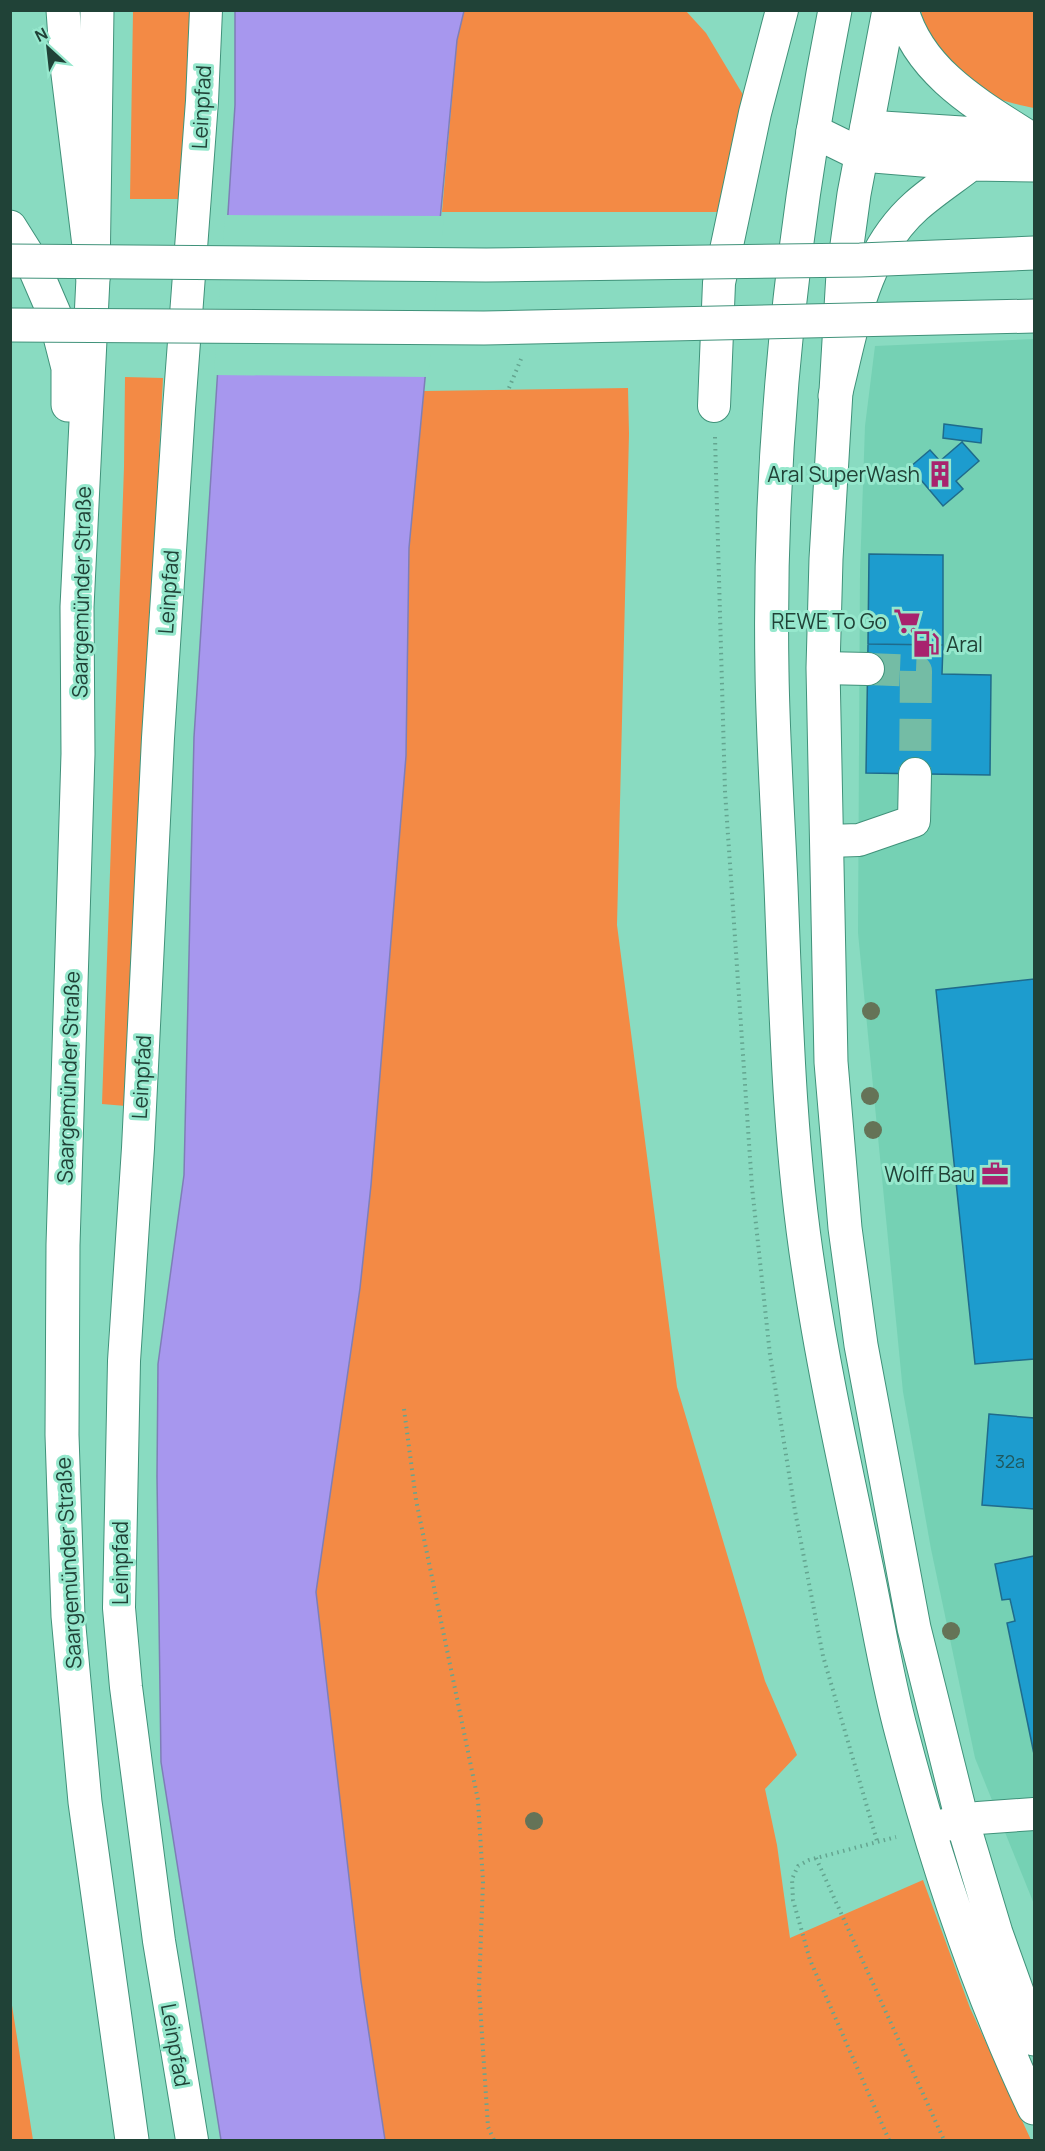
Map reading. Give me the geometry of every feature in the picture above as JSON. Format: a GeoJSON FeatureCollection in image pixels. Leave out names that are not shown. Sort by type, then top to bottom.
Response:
{"type":"FeatureCollection","features":[{"type":"Feature","properties":{"kind":"main road"},"geometry":{"type":"LineString","coordinates":[[63,10],[67,66],[93,278]]}},
{"type":"Feature","properties":{"kind":"main road","name":"Saargemünder Straße"},"geometry":{"type":"LineString","coordinates":[[97,10],[93,278],[77,607],[78,754],[63,1245],[62,1435],[68,1616],[85,1802],[132,2140]]}},
{"type":"Feature","properties":{"kind":"main road"},"geometry":{"type":"LineString","coordinates":[[835,10],[813,131],[790,306],[780,407],[772,566],[773,713],[788,1055],[808,1268],[828,1381],[901,1729],[960,1930],[1009,2054],[1035,2108]]}},
{"type":"Feature","properties":{"kind":"main road"},"geometry":{"type":"LineString","coordinates":[[889,10],[864,141],[843,274],[826,559],[823,668],[831,1062],[845,1228],[861,1345],[914,1628],[962,1820],[996,1933],[1035,2039]]}},
{"type":"Feature","properties":{"kind":"main road"},"geometry":{"type":"LineString","coordinates":[[902,10],[921,50],[943,78],[1032,146]]}},
{"type":"Feature","properties":{"kind":"main road"},"geometry":{"type":"LineString","coordinates":[[813,131],[971,164]]}},
{"type":"Feature","properties":{"kind":"main road"},"geometry":{"type":"LineString","coordinates":[[864,141],[1032,146]]}},
{"type":"Feature","properties":{"kind":"main road"},"geometry":{"type":"LineString","coordinates":[[835,396],[858,301],[870,268],[894,231],[916,206],[971,164],[1032,146]]}},
{"type":"Feature","properties":{"kind":"main road"},"geometry":{"type":"LineString","coordinates":[[10,227],[32,262],[54,313],[68,368],[66,491],[77,607]]}},
{"type":"Feature","properties":{"kind":"main road"},"geometry":{"type":"LineString","coordinates":[[10,261],[486,265],[848,260],[1035,253]]}},
{"type":"Feature","properties":{"kind":"main road"},"geometry":{"type":"LineString","coordinates":[[10,325],[484,328],[1035,316]]}},
{"type":"Feature","properties":{"kind":"street","name":"Leinpfad"},"geometry":{"type":"LineString","coordinates":[[192,2140],[159,1941],[126,1687],[119,1608],[124,1361],[138,1148],[158,738],[202,101],[206,10]]}},
{"type":"Feature","properties":{"kind":"street"},"geometry":{"type":"LineString","coordinates":[[714,406],[719,283],[755,113],[782,10]]}},
{"type":"Feature","properties":{"kind":"street"},"geometry":{"type":"LineString","coordinates":[[823,668],[868,669]]}},
{"type":"Feature","properties":{"kind":"street"},"geometry":{"type":"LineString","coordinates":[[828,841],[859,840],[914,821],[915,774]]}},
{"type":"Feature","properties":{"kind":"street"},"geometry":{"type":"LineString","coordinates":[[929,1828],[962,1820],[1035,1814]]}},
{"type":"Feature","properties":{"kind":"path"},"geometry":{"type":"LineString","coordinates":[[714,406],[724,791],[752,1187],[770,1355],[795,1511],[823,1656],[877,1841]]}},
{"type":"Feature","properties":{"kind":"path"},"geometry":{"type":"LineString","coordinates":[[404,1409],[416,1500],[478,1800],[483,1882],[479,1988],[488,2127],[494,2140]]}},
{"type":"Feature","properties":{"kind":"path"},"geometry":{"type":"LineString","coordinates":[[888,2140],[810,1960],[793,1900],[792,1879],[798,1866],[816,1858],[929,1828]]}},
{"type":"Feature","properties":{"kind":"path"},"geometry":{"type":"LineString","coordinates":[[816,1858],[944,2140]]}},
{"type":"Feature","properties":{"kind":"shaded area"},"geometry":{"type":"Polygon","coordinates":[[[133,11],[191,11],[188,100],[178,199],[130,199],[133,11]]]}},
{"type":"Feature","properties":{"kind":"shaded area"},"geometry":{"type":"Polygon","coordinates":[[[235,11],[464,11],[457,40],[409,548],[406,756],[371,1185],[360,1288],[316,1592],[361,1981],[385,2140],[221,2140],[161,1762],[157,1477],[158,1364],[184,1175],[194,737],[235,105],[235,11]]]}},
{"type":"Feature","properties":{"kind":"shaded area"},"geometry":{"type":"Polygon","coordinates":[[[464,11],[686,11],[706,33],[748,103],[723,212],[442,212],[457,40],[464,11]]]}},
{"type":"Feature","properties":{"kind":"shaded area"},"geometry":{"type":"Polygon","coordinates":[[[921,11],[1034,11],[1034,108],[992,97],[981,92],[962,77],[936,45],[921,11]]]}},
{"type":"Feature","properties":{"kind":"shaded area"},"geometry":{"type":"Polygon","coordinates":[[[1034,339],[1034,1904],[975,1758],[931,1549],[903,1392],[858,933],[860,572],[865,426],[875,346],[1034,339]]]}},
{"type":"Feature","properties":{"kind":"shaded area"},"geometry":{"type":"Polygon","coordinates":[[[125,377],[163,378],[126,1106],[102,1104],[124,467],[125,377]]]}},
{"type":"Feature","properties":{"kind":"shaded area"},"geometry":{"type":"Polygon","coordinates":[[[628,388],[629,434],[617,925],[677,1387],[765,1681],[797,1755],[765,1789],[777,1845],[790,1938],[923,1880],[970,2008],[1031,2140],[385,2140],[361,1981],[316,1592],[360,1288],[409,548],[424,391],[628,388]]]}},
{"type":"Feature","properties":{"kind":"shaded area"},"geometry":{"type":"Polygon","coordinates":[[[11,1999],[33,2140],[11,2140],[11,1999]]]}},
{"type":"Feature","properties":{"kind":"pier"},"geometry":{"type":"Polygon","coordinates":[[[225,215],[444,216],[428,377],[214,375],[225,215]]]}},
{"type":"Feature","properties":{"kind":"building"},"geometry":{"type":"Polygon","coordinates":[[[944,424],[982,429],[981,443],[943,438],[944,424]]]}},
{"type":"Feature","properties":{"kind":"building","name":"Aral SuperWash"},"geometry":{"type":"Polygon","coordinates":[[[962,442],[979,461],[956,481],[963,489],[943,506],[910,467],[930,450],[940,461],[962,442]]]}},
{"type":"Feature","properties":{"kind":"building"},"geometry":{"type":"Polygon","coordinates":[[[869,554],[943,555],[943,645],[868,644],[869,554]]]}},
{"type":"Feature","properties":{"kind":"building"},"geometry":{"type":"Polygon","coordinates":[[[868,644],[943,645],[942,674],[991,675],[990,775],[866,773],[868,644]]]}},
{"type":"Feature","properties":{"kind":"building","name":"Wolff Bau"},"geometry":{"type":"Polygon","coordinates":[[[1034,979],[1034,1359],[975,1364],[936,990],[1034,979]]]}},
{"type":"Feature","properties":{"kind":"building"},"geometry":{"type":"Polygon","coordinates":[[[989,1414],[1034,1418],[1034,1509],[982,1505],[989,1414]]]}},
{"type":"Feature","properties":{"kind":"building"},"geometry":{"type":"Polygon","coordinates":[[[1034,1556],[1034,1754],[1007,1623],[1015,1621],[1010,1599],[1002,1600],[995,1564],[1034,1556]]]}},
{"type":"Feature","properties":{"kind":"tunnel"},"geometry":{"type":"LineString","coordinates":[[868,669],[916,671],[915,774]]}},
{"type":"Feature","properties":{"kind":"place","name":"Aral SuperWash"},"geometry":{"type":"Point","coordinates":[940,474]}},
{"type":"Feature","properties":{"kind":"place","name":"REWE To Go"},"geometry":{"type":"Point","coordinates":[907,621]}},
{"type":"Feature","properties":{"kind":"place","name":"Aral"},"geometry":{"type":"Point","coordinates":[926,644]}},
{"type":"Feature","properties":{"kind":"place","name":"Wolff Bau"},"geometry":{"type":"Point","coordinates":[995,1174]}}]}
